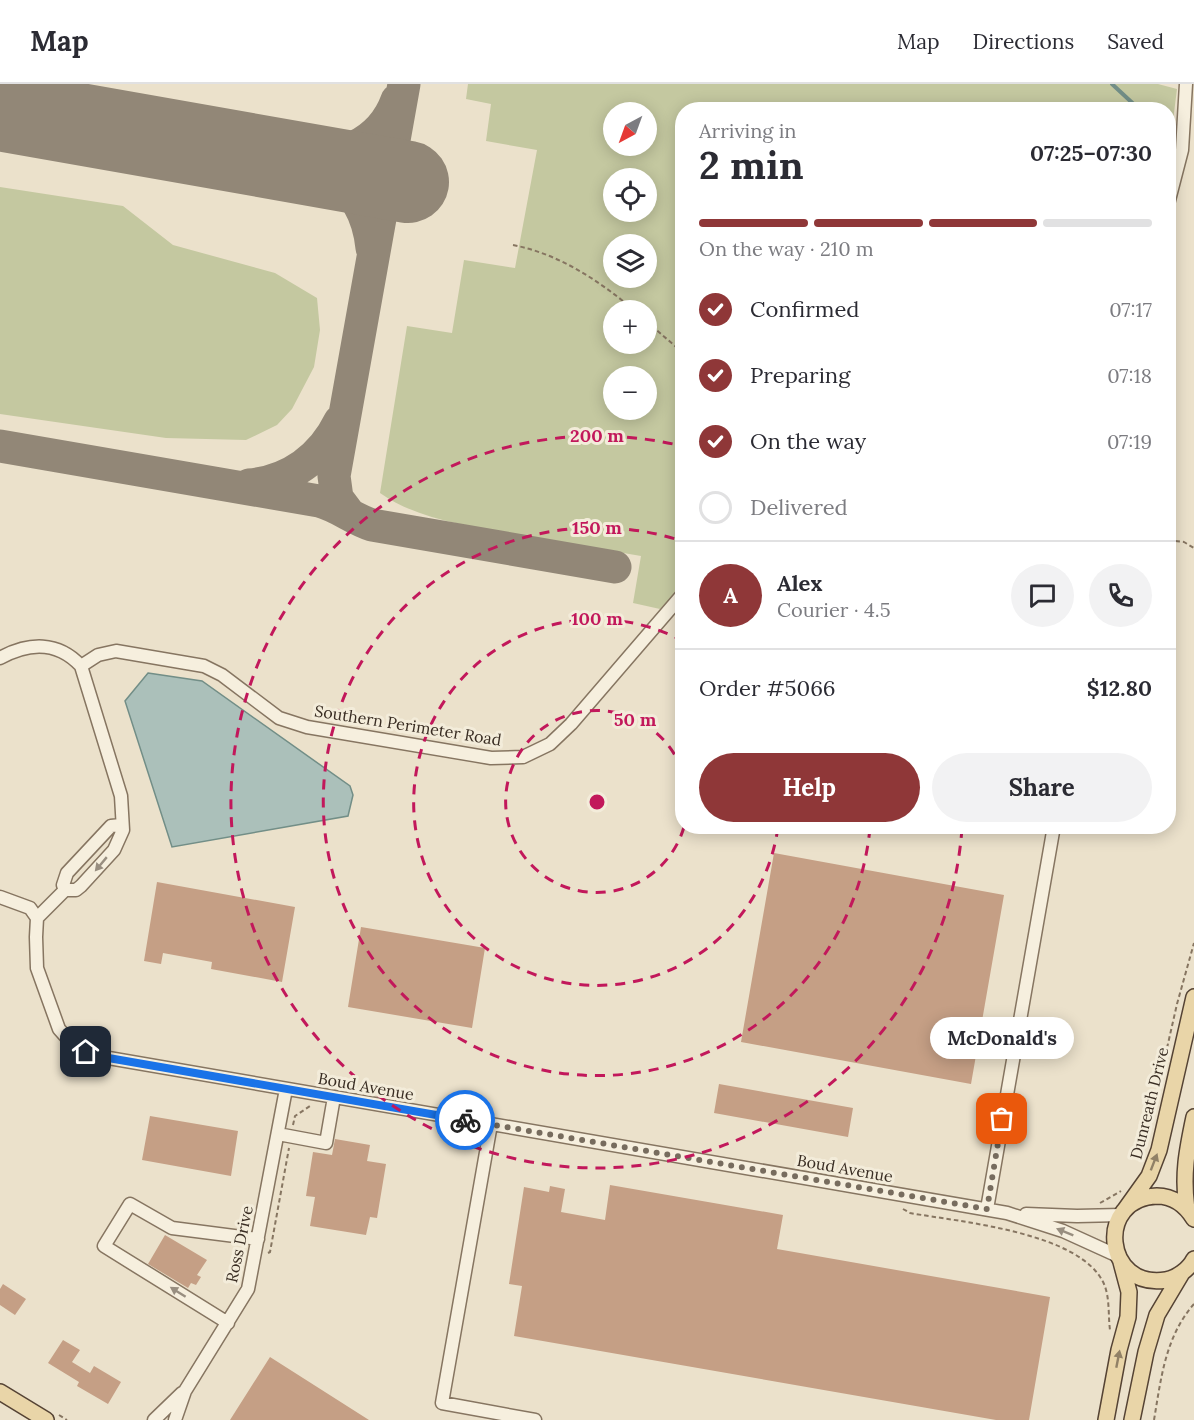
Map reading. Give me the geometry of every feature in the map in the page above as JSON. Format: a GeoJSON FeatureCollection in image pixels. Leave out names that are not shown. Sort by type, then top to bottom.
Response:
{"type":"FeatureCollection","features":[{"type":"Feature","properties":{"kind":"main road","name":"Dunreath Drive"},"geometry":{"type":"LineString","coordinates":[[1122,1213],[1149,1176],[1159,1150],[1194,997]]}},
{"type":"Feature","properties":{"kind":"main road"},"geometry":{"type":"LineString","coordinates":[[1192,1215],[1184,1190],[1184,1163],[1194,1117]]}},
{"type":"Feature","properties":{"kind":"main road"},"geometry":{"type":"LineString","coordinates":[[1106,1420],[1129,1309],[1129,1292],[1114,1235],[1122,1213],[1135,1202],[1148,1197],[1162,1196],[1176,1200],[1192,1215]]}},
{"type":"Feature","properties":{"kind":"main road"},"geometry":{"type":"LineString","coordinates":[[1119,1259],[1130,1272],[1149,1280],[1169,1279],[1190,1264]]}},
{"type":"Feature","properties":{"kind":"main road"},"geometry":{"type":"LineString","coordinates":[[1132,1420],[1146,1352],[1157,1315],[1190,1264]]}},
{"type":"Feature","properties":{"kind":"main road"},"geometry":{"type":"LineString","coordinates":[[0,1392],[46,1420]]}},
{"type":"Feature","properties":{"kind":"street"},"geometry":{"type":"LineString","coordinates":[[1176,173],[1182,150],[1186,84]]}},
{"type":"Feature","properties":{"kind":"street","name":"Southern Perimeter Road"},"geometry":{"type":"LineString","coordinates":[[81,666],[98,655],[116,651],[204,666],[222,675],[279,718],[307,726],[491,758],[523,757],[550,744],[571,724],[675,603]]}},
{"type":"Feature","properties":{"kind":"street"},"geometry":{"type":"LineString","coordinates":[[0,658],[26,648],[42,646],[60,650],[71,656],[81,666],[121,796],[123,830],[119,841],[94,874],[76,890],[65,890],[38,918],[30,908],[0,897]]}},
{"type":"Feature","properties":{"kind":"street"},"geometry":{"type":"LineString","coordinates":[[65,890],[63,885],[67,873],[111,826],[121,825]]}},
{"type":"Feature","properties":{"kind":"street"},"geometry":{"type":"LineString","coordinates":[[987,1209],[1053,834]]}},
{"type":"Feature","properties":{"kind":"street","name":"Boud Avenue"},"geometry":{"type":"LineString","coordinates":[[38,918],[37,968],[58,1029],[75,1047],[97,1056],[286,1089],[333,1102],[490,1124],[987,1209],[1063,1230],[1119,1259]]}},
{"type":"Feature","properties":{"kind":"street","name":"Ross Drive"},"geometry":{"type":"LineString","coordinates":[[175,1420],[185,1391],[248,1290],[286,1089]]}},
{"type":"Feature","properties":{"kind":"street"},"geometry":{"type":"LineString","coordinates":[[278,1134],[326,1143],[333,1102]]}},
{"type":"Feature","properties":{"kind":"street"},"geometry":{"type":"LineString","coordinates":[[490,1124],[442,1403],[535,1420]]}},
{"type":"Feature","properties":{"kind":"street"},"geometry":{"type":"LineString","coordinates":[[228,1323],[104,1246],[130,1204],[172,1228],[258,1239]]}},
{"type":"Feature","properties":{"kind":"street","name":"Boud Avenue"},"geometry":{"type":"LineString","coordinates":[[1007,1213],[1077,1216],[1122,1213]]}},
{"type":"Feature","properties":{"kind":"street","name":"Ross Drive"},"geometry":{"type":"LineString","coordinates":[[154,1420],[185,1391]]}},
{"type":"Feature","properties":{"kind":"path"},"geometry":{"type":"LineString","coordinates":[[513,245],[538,249],[574,266],[620,300]]}},
{"type":"Feature","properties":{"kind":"path"},"geometry":{"type":"LineString","coordinates":[[657,330],[675,346]]}},
{"type":"Feature","properties":{"kind":"path"},"geometry":{"type":"LineString","coordinates":[[1176,541],[1184,542],[1194,548]]}},
{"type":"Feature","properties":{"kind":"path"},"geometry":{"type":"LineString","coordinates":[[1167,1051],[1194,943]]}},
{"type":"Feature","properties":{"kind":"path"},"geometry":{"type":"LineString","coordinates":[[254,1262],[270,1252],[295,1116],[313,1104],[333,1102]]}},
{"type":"Feature","properties":{"kind":"path"},"geometry":{"type":"LineString","coordinates":[[1098,1204],[1121,1191],[1126,1184]]}},
{"type":"Feature","properties":{"kind":"path"},"geometry":{"type":"LineString","coordinates":[[901,1207],[910,1213],[1025,1234],[1072,1252],[1095,1271],[1104,1283],[1108,1299],[1111,1338],[1118,1355]]}},
{"type":"Feature","properties":{"kind":"path"},"geometry":{"type":"LineString","coordinates":[[1154,1420],[1168,1349],[1181,1322],[1194,1304]]}},
{"type":"Feature","properties":{"kind":"green space"},"geometry":{"type":"Polygon","coordinates":[[[468,84],[1158,84],[1177,89],[1175,102],[675,102],[675,593],[660,609],[633,603],[641,556],[447,521],[412,510],[380,493],[407,326],[452,333],[464,260],[515,268],[537,150],[486,141],[491,104],[466,99],[468,84]]]}},
{"type":"Feature","properties":{"kind":"green space"},"geometry":{"type":"Polygon","coordinates":[[[0,187],[123,206],[173,245],[275,273],[317,298],[320,330],[314,367],[292,409],[277,425],[246,440],[166,438],[0,414],[0,187]]]}},
{"type":"Feature","properties":{"kind":"water"},"geometry":{"type":"Polygon","coordinates":[[[148,673],[202,681],[350,786],[353,795],[348,816],[172,847],[125,701],[148,673]]]}},
{"type":"Feature","properties":{"kind":"building"},"geometry":{"type":"Polygon","coordinates":[[[774,853],[1004,895],[971,1084],[741,1042],[774,853]]]}},
{"type":"Feature","properties":{"kind":"building"},"geometry":{"type":"Polygon","coordinates":[[[157,882],[295,907],[282,982],[211,969],[212,962],[163,953],[161,964],[144,961],[157,882]]]}},
{"type":"Feature","properties":{"kind":"building"},"geometry":{"type":"Polygon","coordinates":[[[361,927],[485,948],[472,1028],[348,1007],[361,927]]]}},
{"type":"Feature","properties":{"kind":"building"},"geometry":{"type":"Polygon","coordinates":[[[719,1084],[853,1108],[848,1137],[714,1113],[719,1084]]]}},
{"type":"Feature","properties":{"kind":"building"},"geometry":{"type":"Polygon","coordinates":[[[150,1116],[238,1131],[231,1176],[142,1160],[150,1116]]]}},
{"type":"Feature","properties":{"kind":"building"},"geometry":{"type":"Polygon","coordinates":[[[335,1139],[370,1145],[367,1161],[386,1164],[377,1218],[370,1217],[366,1235],[310,1226],[315,1197],[306,1196],[313,1152],[332,1155],[335,1139]]]}},
{"type":"Feature","properties":{"kind":"building"},"geometry":{"type":"Polygon","coordinates":[[[610,1185],[783,1215],[777,1249],[1050,1297],[1029,1420],[996,1420],[514,1336],[522,1286],[509,1284],[524,1187],[549,1192],[550,1186],[565,1189],[561,1212],[605,1220],[610,1185]]]}},
{"type":"Feature","properties":{"kind":"building"},"geometry":{"type":"Polygon","coordinates":[[[165,1235],[207,1260],[197,1275],[201,1277],[196,1285],[191,1283],[188,1288],[148,1264],[165,1235]]]}},
{"type":"Feature","properties":{"kind":"building"},"geometry":{"type":"Polygon","coordinates":[[[3,1284],[26,1299],[15,1315],[0,1305],[0,1289],[3,1284]]]}},
{"type":"Feature","properties":{"kind":"building"},"geometry":{"type":"Polygon","coordinates":[[[63,1340],[80,1350],[72,1362],[90,1373],[94,1366],[121,1382],[108,1404],[77,1386],[79,1382],[48,1363],[63,1340]]]}},
{"type":"Feature","properties":{"kind":"building"},"geometry":{"type":"Polygon","coordinates":[[[270,1357],[369,1420],[230,1420],[270,1357]]]}},
{"type":"Feature","properties":{"kind":"waterway"},"geometry":{"type":"LineString","coordinates":[[1112,84],[1131,102]]}},
{"type":"Feature","properties":{"kind":"taxiway"},"geometry":{"type":"LineString","coordinates":[[349,514],[337,498],[334,476],[404,84]]}},
{"type":"Feature","properties":{"kind":"taxiway"},"geometry":{"type":"LineString","coordinates":[[294,162],[341,152],[369,139],[380,129],[397,100]]}},
{"type":"Feature","properties":{"kind":"taxiway"},"geometry":{"type":"LineString","coordinates":[[295,162],[320,170],[343,184],[363,213],[372,248]]}},
{"type":"Feature","properties":{"kind":"taxiway"},"geometry":{"type":"LineString","coordinates":[[249,485],[278,479],[303,465],[324,446],[340,421]]}},
{"type":"Feature","properties":{"kind":"taxiway"},"geometry":{"type":"LineString","coordinates":[[0,446],[319,501],[372,525],[615,567]]}},
{"type":"Feature","properties":{"kind":"runway"},"geometry":{"type":"LineString","coordinates":[[0,110],[408,182]]}},
{"type":"Feature","properties":{"kind":"way so far"},"geometry":{"type":"LineString","coordinates":[[465,1120],[987,1209],[1002,1119]]}},
{"type":"Feature","properties":{"kind":"place","name":"McDonald's"},"geometry":{"type":"Point","coordinates":[1002,1119]}},
{"type":"Feature","properties":{"kind":"route"},"geometry":{"type":"LineString","coordinates":[[86,1052],[97,1056],[465,1120]]}}]}
